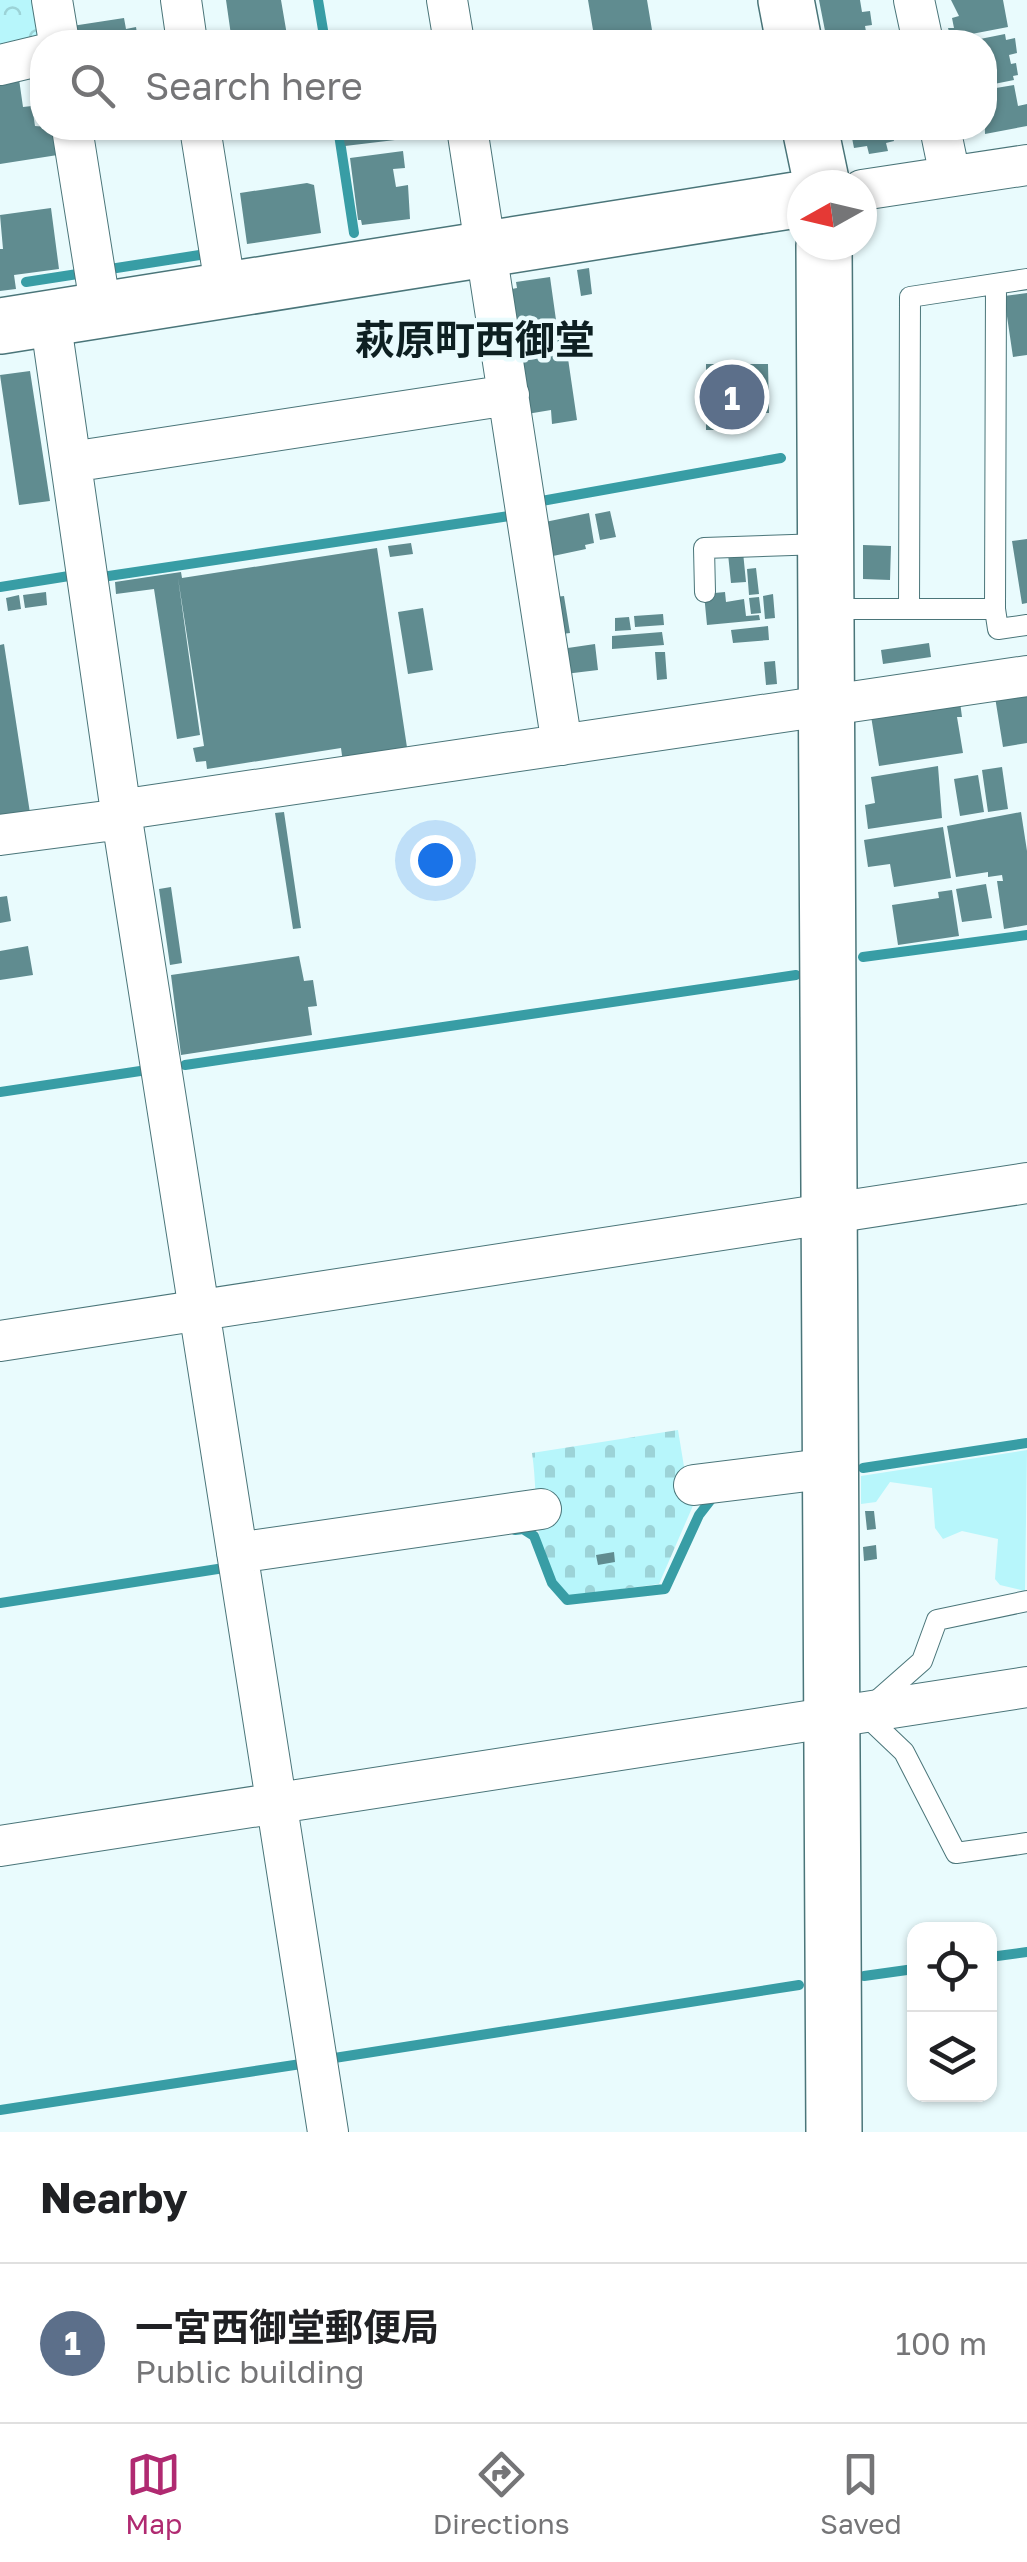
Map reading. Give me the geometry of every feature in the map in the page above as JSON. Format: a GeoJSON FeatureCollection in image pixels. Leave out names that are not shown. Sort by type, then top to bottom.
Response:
{"type":"FeatureCollection","features":[{"type":"Feature","properties":{"kind":"street"},"geometry":{"type":"LineString","coordinates":[[52,0],[57,30]]}},
{"type":"Feature","properties":{"kind":"street"},"geometry":{"type":"LineString","coordinates":[[181,0],[185,30]]}},
{"type":"Feature","properties":{"kind":"street"},"geometry":{"type":"LineString","coordinates":[[448,0],[452,30]]}},
{"type":"Feature","properties":{"kind":"street"},"geometry":{"type":"LineString","coordinates":[[786,0],[792,30]]}},
{"type":"Feature","properties":{"kind":"street"},"geometry":{"type":"LineString","coordinates":[[914,0],[920,30]]}},
{"type":"Feature","properties":{"kind":"street"},"geometry":{"type":"LineString","coordinates":[[0,66],[30,58]]}},
{"type":"Feature","properties":{"kind":"street"},"geometry":{"type":"LineString","coordinates":[[71,140],[50,318],[122,819],[328,2132]]}},
{"type":"Feature","properties":{"kind":"street"},"geometry":{"type":"LineString","coordinates":[[202,140],[226,291]]}},
{"type":"Feature","properties":{"kind":"street"},"geometry":{"type":"LineString","coordinates":[[469,140],[562,745]]}},
{"type":"Feature","properties":{"kind":"street"},"geometry":{"type":"LineString","coordinates":[[813,140],[819,170]]}},
{"type":"Feature","properties":{"kind":"street"},"geometry":{"type":"LineString","coordinates":[[942,140],[950,176]]}},
{"type":"Feature","properties":{"kind":"street"},"geometry":{"type":"LineString","coordinates":[[877,188],[1027,165]]}},
{"type":"Feature","properties":{"kind":"street"},"geometry":{"type":"LineString","coordinates":[[50,318],[787,201]]}},
{"type":"Feature","properties":{"kind":"street"},"geometry":{"type":"LineString","coordinates":[[824,260],[831,1468],[848,1715],[834,2132]]}},
{"type":"Feature","properties":{"kind":"street"},"geometry":{"type":"LineString","coordinates":[[71,462],[509,395]]}},
{"type":"Feature","properties":{"kind":"street"},"geometry":{"type":"LineString","coordinates":[[0,836],[122,819],[133,808],[1027,676]]}},
{"type":"Feature","properties":{"kind":"street"},"geometry":{"type":"LineString","coordinates":[[0,1341],[1027,1183]]}},
{"type":"Feature","properties":{"kind":"street"},"geometry":{"type":"LineString","coordinates":[[694,1485],[831,1468]]}},
{"type":"Feature","properties":{"kind":"street"},"geometry":{"type":"LineString","coordinates":[[238,1552],[541,1509]]}},
{"type":"Feature","properties":{"kind":"street"},"geometry":{"type":"LineString","coordinates":[[0,1846],[1027,1687]]}},
{"type":"Feature","properties":{"kind":"lane"},"geometry":{"type":"LineString","coordinates":[[909,609],[910,297],[1027,278]]}},
{"type":"Feature","properties":{"kind":"lane"},"geometry":{"type":"LineString","coordinates":[[996,284],[995,609],[998,630],[1027,625]]}},
{"type":"Feature","properties":{"kind":"lane"},"geometry":{"type":"LineString","coordinates":[[705,592],[704,548],[824,544]]}},
{"type":"Feature","properties":{"kind":"lane"},"geometry":{"type":"LineString","coordinates":[[824,609],[995,609]]}},
{"type":"Feature","properties":{"kind":"lane"},"geometry":{"type":"LineString","coordinates":[[1027,1601],[937,1620],[922,1660],[848,1715],[904,1752],[956,1853],[1027,1844]]}},
{"type":"Feature","properties":{"kind":"green space"},"geometry":{"type":"Polygon","coordinates":[[[0,0],[39,0],[38,30],[30,30],[30,41],[0,54],[0,0]]]}},
{"type":"Feature","properties":{"kind":"green space"},"geometry":{"type":"Polygon","coordinates":[[[678,1430],[689,1497],[695,1501],[659,1584],[568,1596],[555,1579],[541,1545],[532,1453],[678,1430]]]}},
{"type":"Feature","properties":{"kind":"green space"},"geometry":{"type":"Polygon","coordinates":[[[1027,1450],[1025,1591],[1000,1585],[995,1579],[998,1539],[962,1531],[943,1539],[935,1528],[932,1488],[890,1482],[876,1502],[861,1504],[861,1476],[1027,1450]]]}},
{"type":"Feature","properties":{"kind":"building"},"geometry":{"type":"Polygon","coordinates":[[[226,0],[281,0],[286,30],[230,30],[226,0]]]}},
{"type":"Feature","properties":{"kind":"building"},"geometry":{"type":"Polygon","coordinates":[[[588,0],[647,0],[652,30],[593,30],[588,0]]]}},
{"type":"Feature","properties":{"kind":"building"},"geometry":{"type":"Polygon","coordinates":[[[819,0],[860,0],[862,12],[870,11],[872,25],[865,26],[866,30],[825,30],[819,0]]]}},
{"type":"Feature","properties":{"kind":"building"},"geometry":{"type":"Polygon","coordinates":[[[951,0],[1003,0],[1008,27],[949,30],[954,28],[952,18],[959,16],[951,0]]]}},
{"type":"Feature","properties":{"kind":"building"},"geometry":{"type":"Polygon","coordinates":[[[124,18],[126,29],[136,30],[72,30],[72,26],[124,18]]]}},
{"type":"Feature","properties":{"kind":"building"},"geometry":{"type":"Polygon","coordinates":[[[1005,34],[1006,40],[1015,38],[1017,53],[1009,55],[1011,64],[1016,63],[1018,75],[1013,76],[1014,80],[997,83],[997,36],[1005,34]]]}},
{"type":"Feature","properties":{"kind":"building"},"geometry":{"type":"Polygon","coordinates":[[[19,79],[23,107],[30,106],[30,140],[62,140],[64,154],[0,164],[0,82],[19,79]]]}},
{"type":"Feature","properties":{"kind":"building"},"geometry":{"type":"Polygon","coordinates":[[[1014,85],[1018,106],[1027,104],[1027,126],[997,132],[997,88],[1014,85]]]}},
{"type":"Feature","properties":{"kind":"building"},"geometry":{"type":"Polygon","coordinates":[[[344,140],[395,140],[345,146],[344,140]]]}},
{"type":"Feature","properties":{"kind":"building"},"geometry":{"type":"Polygon","coordinates":[[[852,140],[894,140],[886,143],[888,151],[869,154],[867,146],[854,148],[852,140]]]}},
{"type":"Feature","properties":{"kind":"building"},"geometry":{"type":"Polygon","coordinates":[[[403,151],[405,168],[393,169],[396,187],[408,185],[410,219],[362,225],[358,220],[350,158],[403,151]]]}},
{"type":"Feature","properties":{"kind":"building"},"geometry":{"type":"Polygon","coordinates":[[[314,185],[321,233],[247,244],[240,193],[314,185]]]}},
{"type":"Feature","properties":{"kind":"building"},"geometry":{"type":"Polygon","coordinates":[[[51,208],[59,269],[14,275],[16,289],[0,291],[0,215],[51,208]]]}},
{"type":"Feature","properties":{"kind":"building"},"geometry":{"type":"Polygon","coordinates":[[[589,268],[592,294],[581,296],[577,270],[589,268]]]}},
{"type":"Feature","properties":{"kind":"building"},"geometry":{"type":"Polygon","coordinates":[[[550,277],[556,320],[512,327],[506,290],[517,288],[516,282],[550,277]]]}},
{"type":"Feature","properties":{"kind":"building"},"geometry":{"type":"Polygon","coordinates":[[[1027,293],[1027,355],[1013,357],[1004,296],[1027,293]]]}},
{"type":"Feature","properties":{"kind":"building"},"geometry":{"type":"Polygon","coordinates":[[[561,327],[563,335],[518,343],[517,333],[561,327]]]}},
{"type":"Feature","properties":{"kind":"building"},"geometry":{"type":"Polygon","coordinates":[[[565,338],[577,420],[552,424],[551,410],[527,414],[517,346],[565,338]]]}},
{"type":"Feature","properties":{"kind":"building"},"geometry":{"type":"Polygon","coordinates":[[[706,364],[768,364],[769,413],[739,413],[740,430],[706,430],[706,364]]]}},
{"type":"Feature","properties":{"kind":"building"},"geometry":{"type":"Polygon","coordinates":[[[30,371],[50,501],[19,505],[0,375],[30,371]]]}},
{"type":"Feature","properties":{"kind":"building"},"geometry":{"type":"Polygon","coordinates":[[[610,511],[616,537],[600,540],[595,514],[610,511]]]}},
{"type":"Feature","properties":{"kind":"building"},"geometry":{"type":"Polygon","coordinates":[[[589,513],[594,543],[585,545],[586,549],[553,556],[545,522],[589,513]]]}},
{"type":"Feature","properties":{"kind":"building"},"geometry":{"type":"Polygon","coordinates":[[[1027,539],[1027,603],[1022,604],[1012,541],[1027,539]]]}},
{"type":"Feature","properties":{"kind":"building"},"geometry":{"type":"Polygon","coordinates":[[[411,543],[413,554],[390,557],[388,546],[411,543]]]}},
{"type":"Feature","properties":{"kind":"building"},"geometry":{"type":"Polygon","coordinates":[[[863,545],[891,546],[890,580],[863,579],[863,545]]]}},
{"type":"Feature","properties":{"kind":"building"},"geometry":{"type":"Polygon","coordinates":[[[377,548],[408,754],[343,763],[341,748],[207,769],[206,761],[196,762],[193,748],[204,746],[178,578],[200,735],[177,739],[154,589],[116,594],[115,582],[181,572],[182,578],[377,548]]]}},
{"type":"Feature","properties":{"kind":"building"},"geometry":{"type":"Polygon","coordinates":[[[743,552],[746,582],[731,583],[728,554],[743,552]]]}},
{"type":"Feature","properties":{"kind":"building"},"geometry":{"type":"Polygon","coordinates":[[[756,568],[759,594],[749,595],[747,569],[756,568]]]}},
{"type":"Feature","properties":{"kind":"building"},"geometry":{"type":"Polygon","coordinates":[[[46,592],[47,605],[25,608],[23,595],[46,592]]]}},
{"type":"Feature","properties":{"kind":"building"},"geometry":{"type":"Polygon","coordinates":[[[725,592],[726,602],[744,599],[746,616],[759,615],[760,620],[707,625],[704,594],[725,592]]]}},
{"type":"Feature","properties":{"kind":"building"},"geometry":{"type":"Polygon","coordinates":[[[773,594],[775,618],[765,619],[763,596],[773,594]]]}},
{"type":"Feature","properties":{"kind":"building"},"geometry":{"type":"Polygon","coordinates":[[[19,595],[21,609],[8,611],[6,598],[19,595]]]}},
{"type":"Feature","properties":{"kind":"building"},"geometry":{"type":"Polygon","coordinates":[[[564,596],[570,633],[554,635],[555,597],[564,596]]]}},
{"type":"Feature","properties":{"kind":"building"},"geometry":{"type":"Polygon","coordinates":[[[759,597],[761,613],[751,614],[749,598],[759,597]]]}},
{"type":"Feature","properties":{"kind":"building"},"geometry":{"type":"Polygon","coordinates":[[[423,608],[433,670],[408,674],[398,612],[423,608]]]}},
{"type":"Feature","properties":{"kind":"building"},"geometry":{"type":"Polygon","coordinates":[[[663,614],[664,625],[635,627],[634,616],[663,614]]]}},
{"type":"Feature","properties":{"kind":"building"},"geometry":{"type":"Polygon","coordinates":[[[629,617],[631,630],[615,631],[615,618],[629,617]]]}},
{"type":"Feature","properties":{"kind":"building"},"geometry":{"type":"Polygon","coordinates":[[[768,626],[769,640],[733,643],[731,630],[768,626]]]}},
{"type":"Feature","properties":{"kind":"building"},"geometry":{"type":"Polygon","coordinates":[[[662,632],[664,645],[612,649],[612,636],[662,632]]]}},
{"type":"Feature","properties":{"kind":"building"},"geometry":{"type":"Polygon","coordinates":[[[929,643],[931,657],[883,664],[881,650],[929,643]]]}},
{"type":"Feature","properties":{"kind":"building"},"geometry":{"type":"Polygon","coordinates":[[[4,644],[30,813],[0,816],[0,645],[4,644]]]}},
{"type":"Feature","properties":{"kind":"building"},"geometry":{"type":"Polygon","coordinates":[[[595,644],[598,670],[565,674],[561,649],[595,644]]]}},
{"type":"Feature","properties":{"kind":"building"},"geometry":{"type":"Polygon","coordinates":[[[655,652],[665,652],[667,679],[657,680],[655,652]]]}},
{"type":"Feature","properties":{"kind":"building"},"geometry":{"type":"Polygon","coordinates":[[[775,661],[777,684],[766,685],[764,662],[775,661]]]}},
{"type":"Feature","properties":{"kind":"building"},"geometry":{"type":"Polygon","coordinates":[[[1027,692],[1027,743],[1003,747],[995,697],[1027,692]]]}},
{"type":"Feature","properties":{"kind":"building"},"geometry":{"type":"Polygon","coordinates":[[[960,702],[962,717],[957,717],[963,753],[879,766],[871,716],[960,702]]]}},
{"type":"Feature","properties":{"kind":"building"},"geometry":{"type":"Polygon","coordinates":[[[938,766],[942,818],[868,829],[865,805],[875,803],[871,777],[938,766]]]}},
{"type":"Feature","properties":{"kind":"building"},"geometry":{"type":"Polygon","coordinates":[[[1002,767],[1008,809],[988,812],[982,770],[1002,767]]]}},
{"type":"Feature","properties":{"kind":"building"},"geometry":{"type":"Polygon","coordinates":[[[978,775],[984,812],[960,816],[954,779],[978,775]]]}},
{"type":"Feature","properties":{"kind":"building"},"geometry":{"type":"Polygon","coordinates":[[[284,812],[301,928],[293,929],[275,813],[284,812]]]}},
{"type":"Feature","properties":{"kind":"building"},"geometry":{"type":"Polygon","coordinates":[[[1021,812],[1027,851],[1027,925],[1004,929],[997,881],[1003,881],[1002,875],[988,877],[988,872],[956,877],[947,826],[1021,812]]]}},
{"type":"Feature","properties":{"kind":"building"},"geometry":{"type":"Polygon","coordinates":[[[943,827],[951,878],[894,887],[890,864],[868,867],[864,840],[943,827]]]}},
{"type":"Feature","properties":{"kind":"building"},"geometry":{"type":"Polygon","coordinates":[[[986,884],[992,918],[962,922],[956,889],[986,884]]]}},
{"type":"Feature","properties":{"kind":"building"},"geometry":{"type":"Polygon","coordinates":[[[171,887],[182,963],[170,965],[159,889],[171,887]]]}},
{"type":"Feature","properties":{"kind":"building"},"geometry":{"type":"Polygon","coordinates":[[[952,890],[959,936],[898,945],[892,905],[939,898],[938,892],[952,890]]]}},
{"type":"Feature","properties":{"kind":"building"},"geometry":{"type":"Polygon","coordinates":[[[7,896],[11,921],[0,923],[0,897],[7,896]]]}},
{"type":"Feature","properties":{"kind":"building"},"geometry":{"type":"Polygon","coordinates":[[[28,946],[33,975],[0,980],[0,951],[28,946]]]}},
{"type":"Feature","properties":{"kind":"building"},"geometry":{"type":"Polygon","coordinates":[[[299,956],[304,981],[313,980],[317,1006],[308,1007],[312,1035],[181,1055],[171,975],[299,956]]]}},
{"type":"Feature","properties":{"kind":"building"},"geometry":{"type":"Polygon","coordinates":[[[865,1511],[874,1511],[876,1529],[867,1530],[865,1511]]]}},
{"type":"Feature","properties":{"kind":"building"},"geometry":{"type":"Polygon","coordinates":[[[876,1545],[877,1559],[864,1561],[863,1547],[876,1545]]]}},
{"type":"Feature","properties":{"kind":"building"},"geometry":{"type":"Polygon","coordinates":[[[614,1552],[615,1562],[598,1565],[596,1555],[614,1552]]]}},
{"type":"Feature","properties":{"kind":"waterway"},"geometry":{"type":"LineString","coordinates":[[318,0],[323,30]]}},
{"type":"Feature","properties":{"kind":"waterway"},"geometry":{"type":"LineString","coordinates":[[340,140],[354,233]]}},
{"type":"Feature","properties":{"kind":"waterway"},"geometry":{"type":"LineString","coordinates":[[110,269],[206,254]]}},
{"type":"Feature","properties":{"kind":"waterway"},"geometry":{"type":"LineString","coordinates":[[26,282],[84,273]]}},
{"type":"Feature","properties":{"kind":"waterway"},"geometry":{"type":"LineString","coordinates":[[536,502],[781,458]]}},
{"type":"Feature","properties":{"kind":"waterway"},"geometry":{"type":"LineString","coordinates":[[102,577],[516,515]]}},
{"type":"Feature","properties":{"kind":"waterway"},"geometry":{"type":"LineString","coordinates":[[0,587],[69,576]]}},
{"type":"Feature","properties":{"kind":"waterway"},"geometry":{"type":"LineString","coordinates":[[863,957],[1027,935]]}},
{"type":"Feature","properties":{"kind":"waterway"},"geometry":{"type":"LineString","coordinates":[[185,1065],[796,975]]}},
{"type":"Feature","properties":{"kind":"waterway"},"geometry":{"type":"LineString","coordinates":[[0,1092],[147,1070]]}},
{"type":"Feature","properties":{"kind":"waterway"},"geometry":{"type":"LineString","coordinates":[[863,1468],[1027,1443]]}},
{"type":"Feature","properties":{"kind":"waterway"},"geometry":{"type":"LineString","coordinates":[[515,1530],[523,1529],[534,1536],[552,1583],[567,1600],[665,1589],[699,1515],[713,1497]]}},
{"type":"Feature","properties":{"kind":"waterway"},"geometry":{"type":"LineString","coordinates":[[0,1603],[224,1568]]}},
{"type":"Feature","properties":{"kind":"waterway"},"geometry":{"type":"LineString","coordinates":[[997,1956],[1027,1952]]}},
{"type":"Feature","properties":{"kind":"waterway"},"geometry":{"type":"LineString","coordinates":[[864,1976],[907,1970]]}},
{"type":"Feature","properties":{"kind":"waterway"},"geometry":{"type":"LineString","coordinates":[[328,2059],[799,1985]]}},
{"type":"Feature","properties":{"kind":"waterway"},"geometry":{"type":"LineString","coordinates":[[0,2110],[301,2064]]}},
{"type":"Feature","properties":{"kind":"place","name":"一宮西御堂郵便局"},"geometry":{"type":"Point","coordinates":[732,397]}},
{"type":"Feature","properties":{"kind":"district","name":"萩原町西御堂"},"geometry":{"type":"Point","coordinates":[475,340]}}]}
